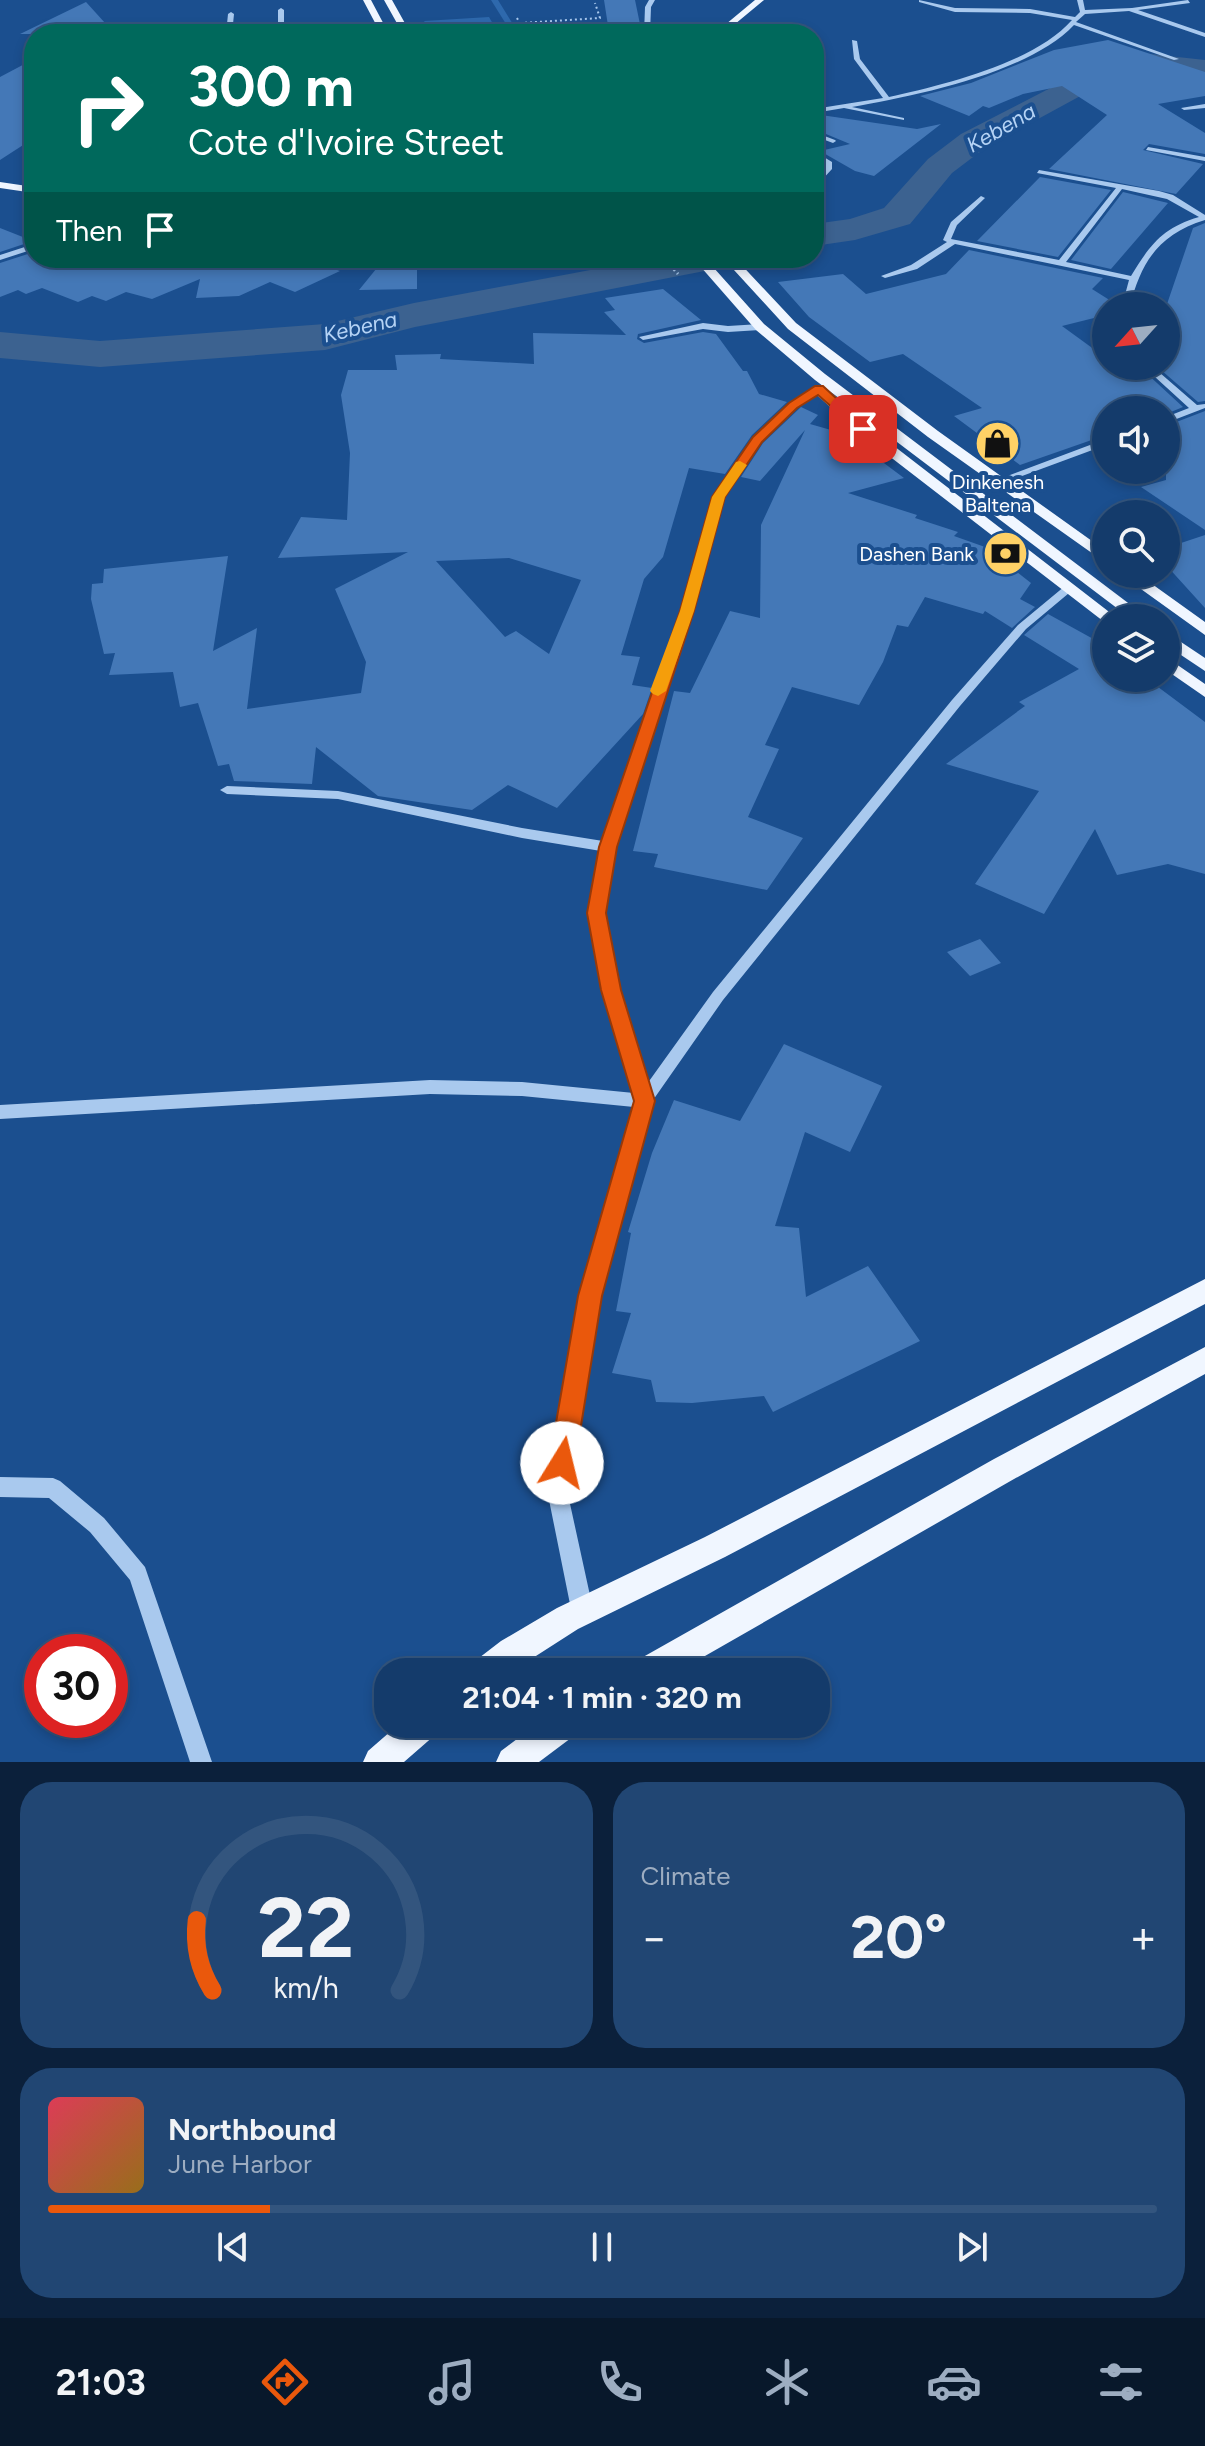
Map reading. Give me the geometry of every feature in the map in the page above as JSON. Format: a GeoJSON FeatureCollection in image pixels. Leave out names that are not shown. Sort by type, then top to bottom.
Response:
{"type":"FeatureCollection","features":[{"type":"Feature","properties":{"kind":"main road"},"geometry":{"type":"LineString","coordinates":[[367,0],[380,24]]}},
{"type":"Feature","properties":{"kind":"main road"},"geometry":{"type":"LineString","coordinates":[[388,0],[401,24]]}},
{"type":"Feature","properties":{"kind":"main road"},"geometry":{"type":"LineString","coordinates":[[731,24],[760,0]]}},
{"type":"Feature","properties":{"kind":"main road"},"geometry":{"type":"LineString","coordinates":[[747,24],[774,0]]}},
{"type":"Feature","properties":{"kind":"main road"},"geometry":{"type":"LineString","coordinates":[[0,185],[24,189]]}},
{"type":"Feature","properties":{"kind":"main road"},"geometry":{"type":"LineString","coordinates":[[0,194],[24,197]]}},
{"type":"Feature","properties":{"kind":"main road"},"geometry":{"type":"LineString","coordinates":[[707,268],[760,327],[863,429],[1092,605]]}},
{"type":"Feature","properties":{"kind":"main road"},"geometry":{"type":"LineString","coordinates":[[738,268],[792,326],[1092,548]]}},
{"type":"Feature","properties":{"kind":"main road"},"geometry":{"type":"LineString","coordinates":[[819,383],[1121,604]]}},
{"type":"Feature","properties":{"kind":"main road"},"geometry":{"type":"LineString","coordinates":[[1147,588],[1205,630]]}},
{"type":"Feature","properties":{"kind":"main road"},"geometry":{"type":"LineString","coordinates":[[1180,647],[1205,666]]}},
{"type":"Feature","properties":{"kind":"main road"},"geometry":{"type":"LineString","coordinates":[[1180,673],[1205,692]]}},
{"type":"Feature","properties":{"kind":"main road"},"geometry":{"type":"LineString","coordinates":[[502,1658],[582,1609],[695,1557],[1205,1291]]}},
{"type":"Feature","properties":{"kind":"main road"},"geometry":{"type":"LineString","coordinates":[[672,1658],[1004,1469],[1205,1360]]}},
{"type":"Feature","properties":{"kind":"main road"},"geometry":{"type":"LineString","coordinates":[[379,1762],[407,1738]]}},
{"type":"Feature","properties":{"kind":"main road"},"geometry":{"type":"LineString","coordinates":[[512,1762],[545,1738]]}},
{"type":"Feature","properties":{"kind":"street"},"geometry":{"type":"LineString","coordinates":[[647,24],[648,7],[652,0]]}},
{"type":"Feature","properties":{"kind":"street"},"geometry":{"type":"LineString","coordinates":[[1030,11],[1032,0]]}},
{"type":"Feature","properties":{"kind":"street"},"geometry":{"type":"LineString","coordinates":[[1080,0],[1083,12]]}},
{"type":"Feature","properties":{"kind":"street"},"geometry":{"type":"LineString","coordinates":[[921,1],[955,10],[1030,11],[1075,21],[1176,59]]}},
{"type":"Feature","properties":{"kind":"street"},"geometry":{"type":"LineString","coordinates":[[824,110],[940,85],[998,66],[1040,47],[1083,12],[1188,2]]}},
{"type":"Feature","properties":{"kind":"street"},"geometry":{"type":"LineString","coordinates":[[1129,9],[1205,35]]}},
{"type":"Feature","properties":{"kind":"street"},"geometry":{"type":"LineString","coordinates":[[281,10],[281,24]]}},
{"type":"Feature","properties":{"kind":"street"},"geometry":{"type":"LineString","coordinates":[[230,24],[231,14]]}},
{"type":"Feature","properties":{"kind":"street"},"geometry":{"type":"LineString","coordinates":[[854,41],[857,59],[886,97]]}},
{"type":"Feature","properties":{"kind":"street"},"geometry":{"type":"LineString","coordinates":[[1184,108],[1205,106]]}},
{"type":"Feature","properties":{"kind":"street"},"geometry":{"type":"LineString","coordinates":[[843,107],[902,119]]}},
{"type":"Feature","properties":{"kind":"street"},"geometry":{"type":"LineString","coordinates":[[824,138],[833,141]]}},
{"type":"Feature","properties":{"kind":"street"},"geometry":{"type":"LineString","coordinates":[[1148,149],[1205,159]]}},
{"type":"Feature","properties":{"kind":"street"},"geometry":{"type":"LineString","coordinates":[[824,159],[829,162],[829,169],[824,175]]}},
{"type":"Feature","properties":{"kind":"street"},"geometry":{"type":"LineString","coordinates":[[1039,172],[1170,197],[1205,218]]}},
{"type":"Feature","properties":{"kind":"street"},"geometry":{"type":"LineString","coordinates":[[1061,263],[1120,187]]}},
{"type":"Feature","properties":{"kind":"street"},"geometry":{"type":"LineString","coordinates":[[981,198],[954,224],[947,240],[1133,279]]}},
{"type":"Feature","properties":{"kind":"street"},"geometry":{"type":"LineString","coordinates":[[1130,292],[1133,279],[1160,236],[1177,225],[1205,218]]}},
{"type":"Feature","properties":{"kind":"street"},"geometry":{"type":"LineString","coordinates":[[885,276],[914,267],[954,241]]}},
{"type":"Feature","properties":{"kind":"street"},"geometry":{"type":"LineString","coordinates":[[0,258],[24,250]]}},
{"type":"Feature","properties":{"kind":"street"},"geometry":{"type":"LineString","coordinates":[[643,337],[703,326],[728,329],[760,327]]}},
{"type":"Feature","properties":{"kind":"street"},"geometry":{"type":"LineString","coordinates":[[1165,380],[1200,407]]}},
{"type":"Feature","properties":{"kind":"street"},"geometry":{"type":"LineString","coordinates":[[644,1101],[611,990],[597,913],[608,847],[687,611],[719,497],[757,439],[819,383]]}},
{"type":"Feature","properties":{"kind":"street"},"geometry":{"type":"LineString","coordinates":[[1180,415],[1200,407]]}},
{"type":"Feature","properties":{"kind":"street"},"geometry":{"type":"LineString","coordinates":[[999,481],[1092,447]]}},
{"type":"Feature","properties":{"kind":"street"},"geometry":{"type":"LineString","coordinates":[[582,1609],[557,1490],[590,1296],[644,1101],[718,996],[956,703],[1022,627],[1069,588]]}},
{"type":"Feature","properties":{"kind":"street"},"geometry":{"type":"LineString","coordinates":[[227,790],[338,795],[522,833],[608,847]]}},
{"type":"Feature","properties":{"kind":"street"},"geometry":{"type":"LineString","coordinates":[[0,1112],[430,1087],[522,1089],[644,1101]]}},
{"type":"Feature","properties":{"kind":"street"},"geometry":{"type":"LineString","coordinates":[[0,1487],[53,1488],[97,1525],[138,1574],[201,1762]]}},
{"type":"Feature","properties":{"kind":"path"},"geometry":{"type":"LineString","coordinates":[[517,18],[520,23],[600,18],[595,3]]}},
{"type":"Feature","properties":{"kind":"path"},"geometry":{"type":"LineString","coordinates":[[555,13],[561,20]]}},
{"type":"Feature","properties":{"kind":"path"},"geometry":{"type":"LineString","coordinates":[[672,268],[679,276]]}},
{"type":"Feature","properties":{"kind":"shaded area"},"geometry":{"type":"Polygon","coordinates":[[[491,0],[498,0],[513,24],[506,24],[491,0]]]}},
{"type":"Feature","properties":{"kind":"shaded area"},"geometry":{"type":"Polygon","coordinates":[[[489,17],[493,24],[426,24],[424,21],[489,17]]]}},
{"type":"Feature","properties":{"kind":"building"},"geometry":{"type":"Polygon","coordinates":[[[604,0],[635,0],[640,24],[608,24],[604,0]]]}},
{"type":"Feature","properties":{"kind":"building"},"geometry":{"type":"Polygon","coordinates":[[[86,2],[106,24],[41,24],[86,2]]]}},
{"type":"Feature","properties":{"kind":"building"},"geometry":{"type":"Polygon","coordinates":[[[1108,40],[1205,72],[1205,96],[1158,104],[1205,133],[1205,154],[1149,144],[1143,150],[1203,164],[1176,194],[1049,169],[1107,115],[1062,86],[1023,94],[989,108],[983,106],[969,116],[920,96],[971,83],[1054,50],[1108,40]]]}},
{"type":"Feature","properties":{"kind":"building"},"geometry":{"type":"Polygon","coordinates":[[[24,64],[24,144],[0,160],[0,77],[24,64]]]}},
{"type":"Feature","properties":{"kind":"building"},"geometry":{"type":"Polygon","coordinates":[[[824,115],[917,129],[941,124],[874,176],[855,171],[824,153],[824,150],[850,144],[824,133],[824,115]]]}},
{"type":"Feature","properties":{"kind":"building"},"geometry":{"type":"Polygon","coordinates":[[[1040,177],[1111,190],[1058,257],[977,241],[1040,177]]]}},
{"type":"Feature","properties":{"kind":"building"},"geometry":{"type":"Polygon","coordinates":[[[1123,192],[1168,203],[1111,269],[1071,260],[1123,192]]]}},
{"type":"Feature","properties":{"kind":"building"},"geometry":{"type":"Polygon","coordinates":[[[1205,223],[1205,401],[1198,402],[1173,380],[1180,380],[1180,292],[1171,292],[1193,228],[1205,223]]]}},
{"type":"Feature","properties":{"kind":"building"},"geometry":{"type":"Polygon","coordinates":[[[0,228],[24,237],[24,244],[0,252],[0,228]]]}},
{"type":"Feature","properties":{"kind":"building"},"geometry":{"type":"Polygon","coordinates":[[[969,250],[1103,278],[1092,289],[1097,292],[1092,292],[1092,318],[1062,326],[1092,348],[1092,380],[1154,380],[1171,396],[1092,396],[1092,440],[1020,465],[954,416],[982,408],[903,354],[870,362],[809,317],[778,282],[843,274],[866,294],[946,274],[969,250]]]}},
{"type":"Feature","properties":{"kind":"building"},"geometry":{"type":"Polygon","coordinates":[[[24,255],[24,268],[332,268],[340,271],[295,292],[270,282],[239,296],[196,298],[200,279],[152,299],[126,292],[106,301],[92,296],[78,302],[42,288],[26,294],[18,290],[0,297],[0,263],[24,255]]]}},
{"type":"Feature","properties":{"kind":"building"},"geometry":{"type":"Polygon","coordinates":[[[377,268],[417,268],[417,289],[359,290],[377,268]]]}},
{"type":"Feature","properties":{"kind":"building"},"geometry":{"type":"Polygon","coordinates":[[[663,289],[701,320],[638,334],[637,339],[644,343],[703,332],[716,334],[743,371],[747,371],[759,394],[787,402],[752,435],[725,474],[689,468],[663,557],[644,579],[621,655],[640,657],[632,685],[652,688],[643,714],[557,808],[508,785],[472,810],[378,796],[316,747],[312,784],[234,781],[229,764],[218,766],[198,703],[180,707],[173,672],[109,675],[115,653],[104,654],[91,599],[92,584],[103,583],[104,569],[228,556],[213,651],[257,628],[247,709],[361,693],[366,662],[335,589],[408,552],[278,558],[301,517],[347,520],[350,453],[341,395],[348,370],[397,370],[395,355],[441,354],[440,359],[534,364],[533,333],[626,335],[604,312],[615,310],[605,298],[663,289]],[[509,558],[436,561],[505,637],[516,631],[549,654],[581,580],[509,558]]]}},
{"type":"Feature","properties":{"kind":"building"},"geometry":{"type":"Polygon","coordinates":[[[801,407],[818,415],[810,424],[845,434],[904,478],[848,493],[917,515],[915,518],[958,532],[954,536],[985,547],[1031,583],[1020,599],[1035,607],[1012,628],[985,611],[983,614],[925,597],[908,627],[897,625],[883,662],[859,705],[792,687],[765,745],[779,749],[748,817],[803,838],[767,890],[654,867],[658,854],[633,851],[674,691],[690,693],[730,611],[760,618],[761,525],[805,430],[760,481],[741,477],[763,443],[801,407]]]}},
{"type":"Feature","properties":{"kind":"building"},"geometry":{"type":"Polygon","coordinates":[[[1205,411],[1205,530],[1180,513],[1180,500],[1160,500],[1141,487],[1180,484],[1180,421],[1205,411]]]}},
{"type":"Feature","properties":{"kind":"building"},"geometry":{"type":"Polygon","coordinates":[[[1205,535],[1205,608],[1180,580],[1180,543],[1205,535]]]}},
{"type":"Feature","properties":{"kind":"building"},"geometry":{"type":"Polygon","coordinates":[[[1048,614],[1092,638],[1092,692],[1165,692],[1205,722],[1205,874],[1168,864],[1117,875],[1095,829],[1044,914],[975,884],[1039,791],[946,764],[1025,706],[1019,702],[1079,669],[1024,635],[1048,614]]]}},
{"type":"Feature","properties":{"kind":"building"},"geometry":{"type":"Polygon","coordinates":[[[980,939],[1001,963],[970,976],[947,952],[980,939]]]}},
{"type":"Feature","properties":{"kind":"building"},"geometry":{"type":"Polygon","coordinates":[[[784,1044],[882,1086],[850,1152],[805,1132],[775,1226],[799,1228],[806,1297],[868,1266],[920,1341],[773,1412],[764,1396],[692,1403],[656,1402],[651,1380],[612,1373],[631,1313],[616,1311],[631,1233],[628,1232],[652,1153],[674,1100],[740,1121],[784,1044]]]}},
{"type":"Feature","properties":{"kind":"waterway","name":"Kebena"},"geometry":{"type":"LineString","coordinates":[[824,234],[855,229],[897,216],[940,166],[973,141],[1073,88],[1090,72],[1132,61],[1205,69]]}},
{"type":"Feature","properties":{"kind":"waterway","name":"Kebena"},"geometry":{"type":"LineString","coordinates":[[0,345],[100,354],[325,337],[414,315],[662,268]]}},
{"type":"Feature","properties":{"kind":"slow traffic"},"geometry":{"type":"LineString","coordinates":[[658,691],[687,611],[719,497],[740,465]]}},
{"type":"Feature","properties":{"kind":"place","name":"Dinkenesh Baltena"},"geometry":{"type":"Point","coordinates":[998,443]}},
{"type":"Feature","properties":{"kind":"place","name":"Dashen Bank"},"geometry":{"type":"Point","coordinates":[1005,554]}},
{"type":"Feature","properties":{"kind":"route"},"geometry":{"type":"LineString","coordinates":[[562,1463],[590,1296],[644,1101],[611,990],[597,913],[608,847],[687,611],[719,497],[757,439],[793,405],[819,389],[863,429]]}}]}
